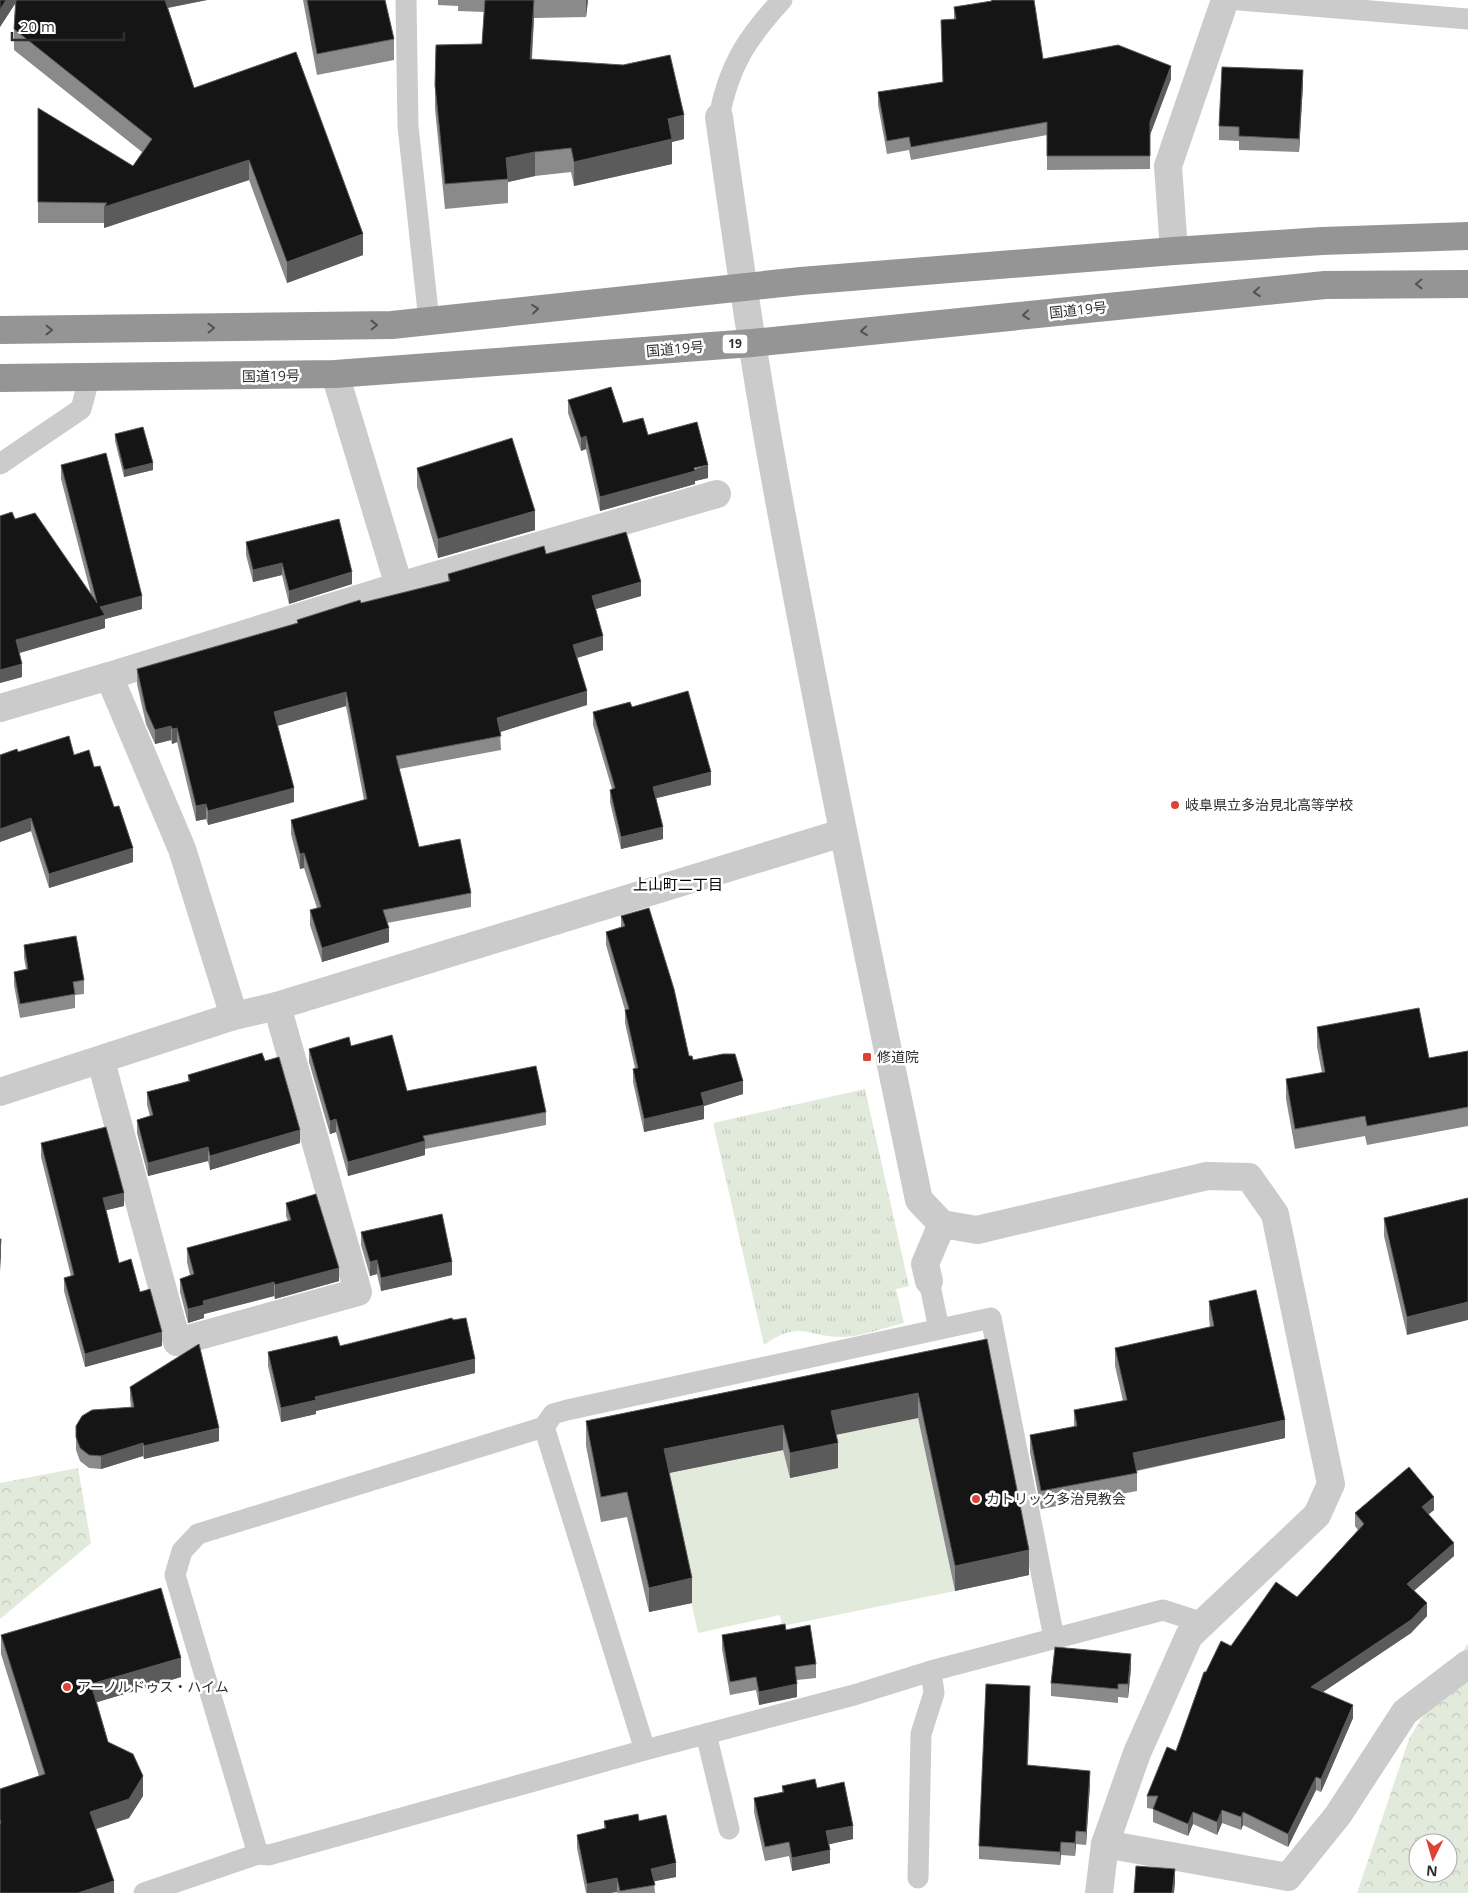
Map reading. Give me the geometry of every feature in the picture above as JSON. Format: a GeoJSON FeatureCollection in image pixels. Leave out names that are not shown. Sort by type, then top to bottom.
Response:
{"type":"FeatureCollection","features":[{"type":"Feature","properties":{"kind":"highway"},"geometry":{"type":"LineString","coordinates":[[0,330],[392,325],[743,286],[1174,251],[1322,241],[1468,236]]}},
{"type":"Feature","properties":{"kind":"highway","name":"国道19号"},"geometry":{"type":"LineString","coordinates":[[0,378],[335,374],[752,343],[1325,285],[1468,284]]}},
{"type":"Feature","properties":{"kind":"street"},"geometry":{"type":"LineString","coordinates":[[1174,251],[1168,166],[1225,0]]}},
{"type":"Feature","properties":{"kind":"street"},"geometry":{"type":"LineString","coordinates":[[719,116],[752,343],[842,833],[919,1200],[942,1224],[977,1230],[1207,1176],[1249,1177],[1275,1214],[1331,1484],[1317,1515],[1190,1636],[1137,1753],[1105,1844],[1099,1893]]}},
{"type":"Feature","properties":{"kind":"street"},"geometry":{"type":"LineString","coordinates":[[335,374],[399,586]]}},
{"type":"Feature","properties":{"kind":"street"},"geometry":{"type":"LineString","coordinates":[[0,708],[399,586],[717,494]]}},
{"type":"Feature","properties":{"kind":"street"},"geometry":{"type":"LineString","coordinates":[[109,676],[182,849],[234,1016]]}},
{"type":"Feature","properties":{"kind":"street"},"geometry":{"type":"LineString","coordinates":[[0,1092],[101,1061],[234,1016],[277,1006],[842,833]]}},
{"type":"Feature","properties":{"kind":"street"},"geometry":{"type":"LineString","coordinates":[[101,1061],[177,1342],[358,1292],[277,1006]]}},
{"type":"Feature","properties":{"kind":"street"},"geometry":{"type":"LineString","coordinates":[[929,1282],[925,1264],[942,1224]]}},
{"type":"Feature","properties":{"kind":"street"},"geometry":{"type":"LineString","coordinates":[[1105,1844],[1288,1877],[1338,1815],[1405,1712],[1468,1664]]}},
{"type":"Feature","properties":{"kind":"lane"},"geometry":{"type":"LineString","coordinates":[[406,0],[408,126],[429,321]]}},
{"type":"Feature","properties":{"kind":"lane"},"geometry":{"type":"LineString","coordinates":[[719,116],[724,90],[739,54],[782,0]]}},
{"type":"Feature","properties":{"kind":"lane"},"geometry":{"type":"LineString","coordinates":[[1239,0],[1468,20]]}},
{"type":"Feature","properties":{"kind":"lane"},"geometry":{"type":"LineString","coordinates":[[0,464],[81,409],[89,378]]}},
{"type":"Feature","properties":{"kind":"lane"},"geometry":{"type":"LineString","coordinates":[[929,1282],[939,1329]]}},
{"type":"Feature","properties":{"kind":"lane"},"geometry":{"type":"LineString","coordinates":[[258,1854],[175,1575],[182,1551],[198,1534],[544,1427],[553,1414],[567,1410],[991,1318],[1054,1638]]}},
{"type":"Feature","properties":{"kind":"lane"},"geometry":{"type":"LineString","coordinates":[[544,1427],[645,1750]]}},
{"type":"Feature","properties":{"kind":"lane"},"geometry":{"type":"LineString","coordinates":[[144,1893],[258,1854],[269,1856],[645,1750],[854,1695],[931,1671],[1162,1610],[1203,1623]]}},
{"type":"Feature","properties":{"kind":"lane"},"geometry":{"type":"LineString","coordinates":[[918,1878],[921,1734],[934,1694],[931,1671]]}},
{"type":"Feature","properties":{"kind":"lane"},"geometry":{"type":"LineString","coordinates":[[706,1734],[729,1830]]}},
{"type":"Feature","properties":{"kind":"green space"},"geometry":{"type":"Polygon","coordinates":[[[865,1089],[909,1286],[896,1289],[904,1323],[849,1337],[795,1331],[776,1337],[764,1345],[713,1123],[865,1089]]]}},
{"type":"Feature","properties":{"kind":"green space"},"geometry":{"type":"Polygon","coordinates":[[[918,1418],[955,1591],[782,1626],[780,1615],[698,1633],[664,1474],[783,1450],[790,1478],[837,1468],[831,1436],[918,1418]]]}},
{"type":"Feature","properties":{"kind":"green space"},"geometry":{"type":"Polygon","coordinates":[[[78,1468],[91,1543],[0,1619],[0,1483],[78,1468]]]}},
{"type":"Feature","properties":{"kind":"green space"},"geometry":{"type":"Polygon","coordinates":[[[1468,1643],[1468,1893],[1357,1893],[1409,1739],[1468,1643]]]}},
{"type":"Feature","properties":{"kind":"building"},"geometry":{"type":"Polygon","coordinates":[[[0,0],[6,0],[0,10],[0,0]]]}},
{"type":"Feature","properties":{"kind":"building"},"geometry":{"type":"Polygon","coordinates":[[[16,0],[165,0],[194,88],[296,52],[363,234],[287,262],[249,160],[104,207],[107,203],[38,202],[38,108],[133,166],[152,139],[14,29],[16,0]]]}},
{"type":"Feature","properties":{"kind":"building"},"geometry":{"type":"Polygon","coordinates":[[[307,0],[385,0],[394,39],[317,54],[307,0]]]}},
{"type":"Feature","properties":{"kind":"building"},"geometry":{"type":"Polygon","coordinates":[[[485,0],[534,0],[530,59],[623,65],[670,55],[684,115],[668,119],[672,139],[574,162],[571,148],[535,152],[506,158],[508,179],[445,184],[435,85],[436,45],[482,44],[485,0]]]}},
{"type":"Feature","properties":{"kind":"building"},"geometry":{"type":"Polygon","coordinates":[[[992,0],[1034,0],[1043,59],[1118,45],[1171,66],[1150,122],[1150,156],[1047,156],[1047,122],[911,147],[909,137],[887,141],[878,92],[943,82],[941,20],[956,19],[954,7],[992,0]]]}},
{"type":"Feature","properties":{"kind":"building"},"geometry":{"type":"Polygon","coordinates":[[[1222,67],[1303,70],[1299,139],[1239,136],[1239,127],[1219,126],[1222,67]]]}},
{"type":"Feature","properties":{"kind":"building"},"geometry":{"type":"Polygon","coordinates":[[[611,387],[623,423],[643,418],[648,435],[697,422],[708,465],[694,468],[695,471],[600,497],[586,436],[581,438],[568,400],[611,387]]]}},
{"type":"Feature","properties":{"kind":"building"},"geometry":{"type":"Polygon","coordinates":[[[143,427],[153,463],[124,470],[115,434],[143,427]]]}},
{"type":"Feature","properties":{"kind":"building"},"geometry":{"type":"Polygon","coordinates":[[[512,438],[535,511],[438,539],[417,468],[512,438]]]}},
{"type":"Feature","properties":{"kind":"building"},"geometry":{"type":"Polygon","coordinates":[[[106,453],[142,596],[100,607],[105,615],[16,640],[22,664],[0,670],[0,516],[12,512],[15,519],[35,513],[97,603],[61,465],[106,453]]]}},
{"type":"Feature","properties":{"kind":"building"},"geometry":{"type":"Polygon","coordinates":[[[339,519],[352,572],[289,591],[282,563],[253,570],[246,542],[339,519]]]}},
{"type":"Feature","properties":{"kind":"building"},"geometry":{"type":"Polygon","coordinates":[[[626,532],[641,582],[592,596],[603,636],[573,645],[587,691],[497,718],[501,736],[396,756],[419,847],[460,839],[471,893],[383,910],[389,928],[322,948],[310,910],[321,907],[304,853],[300,854],[291,820],[367,799],[346,692],[274,712],[294,788],[208,811],[206,804],[196,806],[177,728],[172,729],[171,726],[155,730],[146,710],[137,669],[298,623],[297,620],[360,600],[361,603],[450,581],[448,574],[544,546],[546,554],[626,532]]]}},
{"type":"Feature","properties":{"kind":"building"},"geometry":{"type":"Polygon","coordinates":[[[688,691],[711,772],[653,787],[663,827],[621,837],[610,790],[615,788],[593,712],[630,702],[632,707],[688,691]]]}},
{"type":"Feature","properties":{"kind":"building"},"geometry":{"type":"Polygon","coordinates":[[[69,736],[74,755],[89,750],[94,767],[100,766],[114,807],[119,806],[133,848],[49,874],[31,818],[0,829],[0,755],[17,749],[18,752],[69,736]]]}},
{"type":"Feature","properties":{"kind":"building"},"geometry":{"type":"Polygon","coordinates":[[[649,908],[674,989],[689,1056],[692,1056],[693,1060],[723,1054],[735,1054],[743,1081],[701,1093],[704,1105],[644,1119],[633,1069],[638,1068],[625,1010],[629,1009],[606,932],[625,926],[621,916],[649,908]]]}},
{"type":"Feature","properties":{"kind":"building"},"geometry":{"type":"Polygon","coordinates":[[[76,936],[84,980],[73,982],[75,994],[20,1004],[14,972],[28,969],[24,945],[76,936]]]}},
{"type":"Feature","properties":{"kind":"building"},"geometry":{"type":"Polygon","coordinates":[[[1419,1008],[1429,1058],[1468,1051],[1468,1107],[1367,1126],[1365,1116],[1295,1129],[1286,1079],[1325,1072],[1317,1027],[1419,1008]]]}},
{"type":"Feature","properties":{"kind":"building"},"geometry":{"type":"Polygon","coordinates":[[[392,1035],[407,1091],[536,1066],[546,1112],[423,1136],[425,1141],[348,1162],[336,1119],[330,1121],[309,1049],[349,1037],[351,1046],[392,1035]]]}},
{"type":"Feature","properties":{"kind":"building"},"geometry":{"type":"Polygon","coordinates":[[[262,1053],[265,1061],[279,1057],[300,1130],[210,1156],[208,1147],[148,1163],[137,1120],[153,1115],[147,1092],[190,1081],[188,1075],[262,1053]]]}},
{"type":"Feature","properties":{"kind":"building"},"geometry":{"type":"Polygon","coordinates":[[[106,1127],[124,1193],[103,1198],[119,1263],[131,1259],[140,1292],[150,1289],[162,1332],[85,1354],[64,1278],[74,1275],[41,1143],[106,1127]]]}},
{"type":"Feature","properties":{"kind":"building"},"geometry":{"type":"Polygon","coordinates":[[[316,1194],[339,1268],[275,1285],[274,1282],[203,1301],[204,1305],[188,1309],[180,1279],[194,1274],[187,1248],[291,1220],[286,1203],[316,1194]]]}},
{"type":"Feature","properties":{"kind":"building"},"geometry":{"type":"Polygon","coordinates":[[[1468,1198],[1468,1302],[1407,1317],[1384,1218],[1468,1198]]]}},
{"type":"Feature","properties":{"kind":"building"},"geometry":{"type":"Polygon","coordinates":[[[442,1214],[452,1262],[381,1278],[377,1260],[370,1262],[361,1232],[442,1214]]]}},
{"type":"Feature","properties":{"kind":"building"},"geometry":{"type":"Polygon","coordinates":[[[1256,1290],[1285,1420],[1133,1453],[1137,1473],[1041,1491],[1030,1435],[1077,1426],[1074,1410],[1127,1400],[1115,1348],[1214,1326],[1209,1301],[1256,1290]]]}},
{"type":"Feature","properties":{"kind":"building"},"geometry":{"type":"Polygon","coordinates":[[[452,1318],[453,1320],[466,1318],[475,1359],[315,1397],[316,1400],[281,1408],[268,1352],[337,1336],[340,1346],[452,1318]]]}},
{"type":"Feature","properties":{"kind":"building","name":"カトリック多治見教会"},"geometry":{"type":"Polygon","coordinates":[[[987,1339],[1029,1550],[955,1566],[918,1393],[831,1411],[838,1443],[790,1453],[783,1425],[664,1449],[692,1578],[649,1588],[627,1492],[601,1497],[586,1421],[987,1339]]]}},
{"type":"Feature","properties":{"kind":"building"},"geometry":{"type":"Polygon","coordinates":[[[199,1344],[219,1428],[144,1446],[143,1443],[101,1456],[89,1455],[80,1448],[76,1437],[76,1426],[82,1416],[92,1410],[134,1407],[130,1387],[199,1344]]]}},
{"type":"Feature","properties":{"kind":"building"},"geometry":{"type":"Polygon","coordinates":[[[1409,1467],[1434,1497],[1422,1507],[1454,1543],[1407,1584],[1427,1603],[1411,1620],[1311,1687],[1353,1705],[1321,1779],[1316,1777],[1288,1834],[1243,1812],[1241,1817],[1222,1810],[1217,1822],[1193,1812],[1188,1824],[1153,1809],[1158,1796],[1147,1796],[1167,1747],[1176,1751],[1204,1672],[1206,1672],[1221,1641],[1231,1646],[1276,1582],[1297,1597],[1364,1524],[1355,1513],[1409,1467]]]}},
{"type":"Feature","properties":{"kind":"building"},"geometry":{"type":"Polygon","coordinates":[[[161,1588],[181,1658],[91,1684],[108,1742],[133,1754],[143,1776],[129,1799],[90,1812],[114,1881],[78,1893],[0,1893],[0,1789],[45,1774],[1,1635],[161,1588]]]}},
{"type":"Feature","properties":{"kind":"building"},"geometry":{"type":"Polygon","coordinates":[[[785,1624],[786,1630],[810,1625],[816,1664],[795,1667],[797,1684],[759,1692],[756,1677],[730,1682],[722,1635],[785,1624]]]}},
{"type":"Feature","properties":{"kind":"building"},"geometry":{"type":"Polygon","coordinates":[[[1055,1647],[1131,1654],[1128,1684],[1118,1684],[1118,1689],[1051,1683],[1055,1647]]]}},
{"type":"Feature","properties":{"kind":"building"},"geometry":{"type":"Polygon","coordinates":[[[986,1684],[1030,1686],[1027,1765],[1090,1771],[1086,1832],[1076,1831],[1075,1843],[1061,1842],[1060,1852],[979,1846],[986,1684]]]}},
{"type":"Feature","properties":{"kind":"building"},"geometry":{"type":"Polygon","coordinates":[[[815,1779],[817,1788],[844,1782],[853,1826],[826,1831],[830,1850],[792,1858],[789,1842],[765,1847],[754,1798],[784,1792],[782,1786],[815,1779]]]}},
{"type":"Feature","properties":{"kind":"building"},"geometry":{"type":"Polygon","coordinates":[[[638,1814],[639,1821],[666,1815],[676,1863],[651,1869],[655,1885],[620,1891],[617,1878],[587,1884],[577,1835],[606,1828],[604,1821],[638,1814]]]}},
{"type":"Feature","properties":{"kind":"building"},"geometry":{"type":"Polygon","coordinates":[[[1136,1866],[1175,1869],[1172,1893],[1134,1893],[1136,1866]]]}},
{"type":"Feature","properties":{"kind":"place","name":"岐阜県立多治見北高等学校"},"geometry":{"type":"Point","coordinates":[1175,805]}},
{"type":"Feature","properties":{"kind":"place","name":"修道院"},"geometry":{"type":"Point","coordinates":[867,1057]}},
{"type":"Feature","properties":{"kind":"place","name":"カトリック多治見教会"},"geometry":{"type":"Point","coordinates":[976,1499]}},
{"type":"Feature","properties":{"kind":"place","name":"アーノルドゥス・ハイム"},"geometry":{"type":"Point","coordinates":[67,1687]}},
{"type":"Feature","properties":{"kind":"district","name":"上山町二丁目"},"geometry":{"type":"Point","coordinates":[678,885]}}]}
